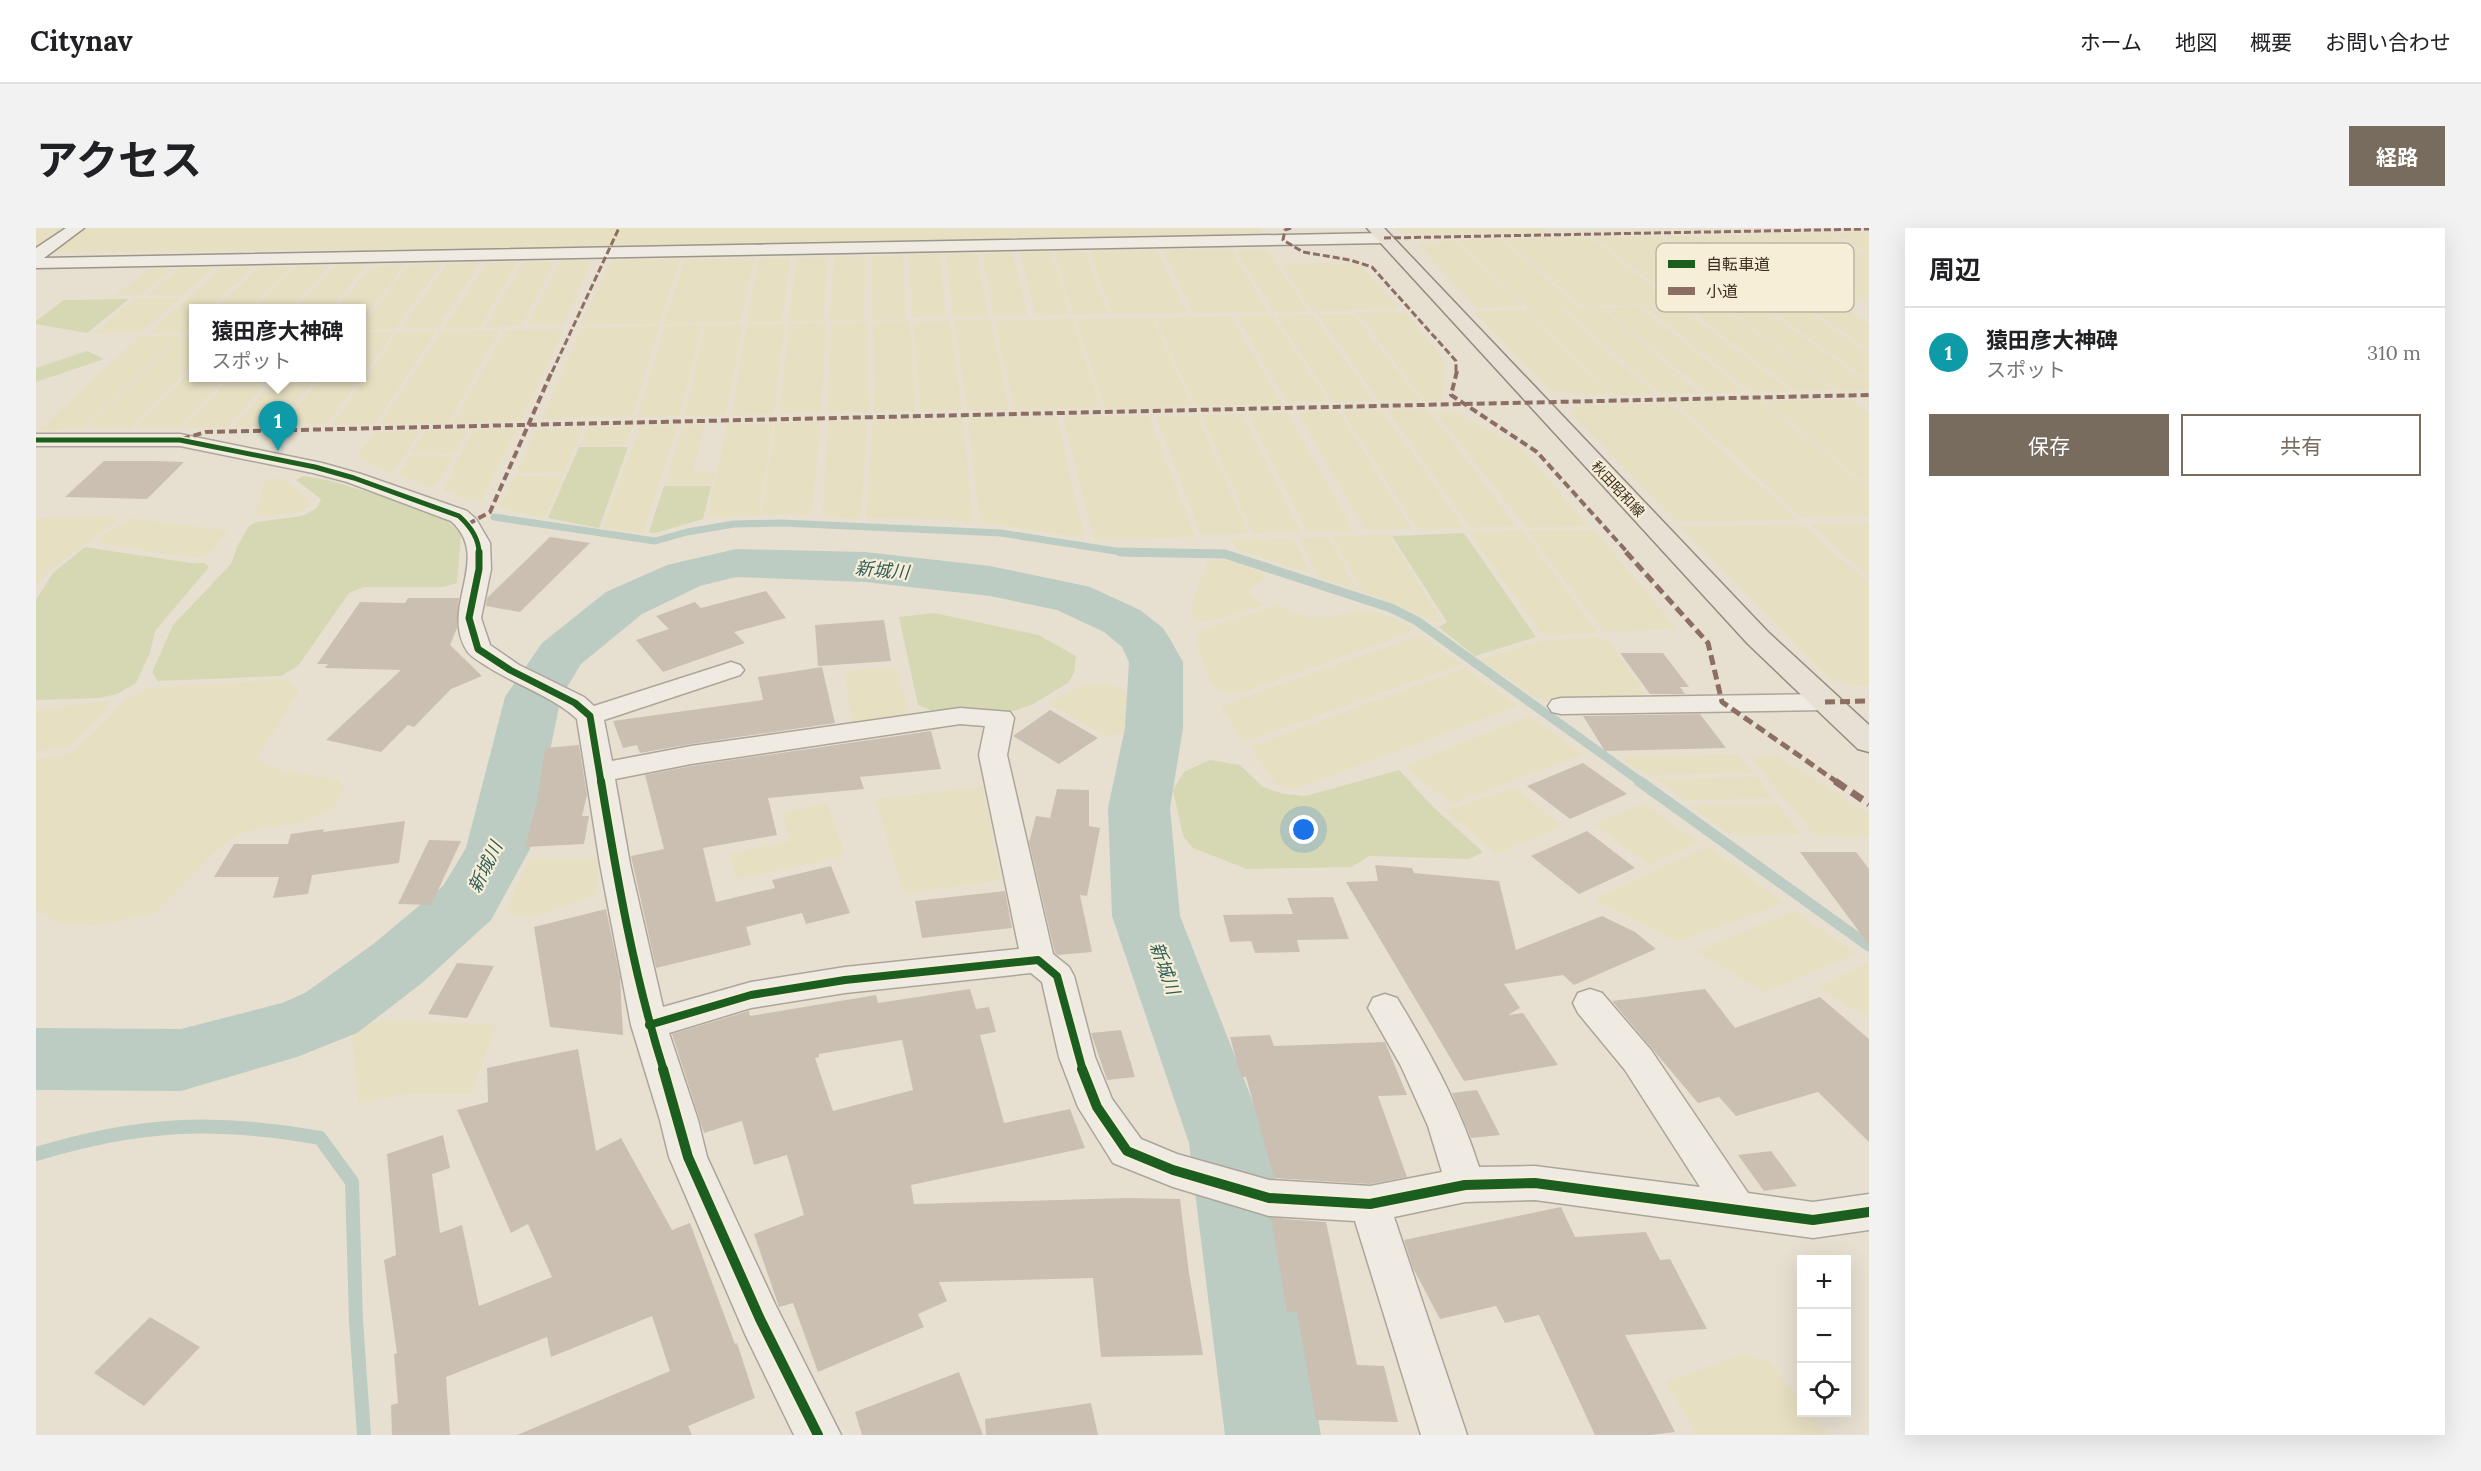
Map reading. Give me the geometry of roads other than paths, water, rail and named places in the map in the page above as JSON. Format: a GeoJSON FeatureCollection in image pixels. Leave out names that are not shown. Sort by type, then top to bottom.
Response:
{"type":"FeatureCollection","features":[{"type":"Feature","properties":{"kind":"main road","name":"秋田昭和線"},"geometry":{"type":"LineString","coordinates":[[1380,233],[1726,605],[1869,742]]}},
{"type":"Feature","properties":{"kind":"street"},"geometry":{"type":"LineString","coordinates":[[36,256],[76,228]]}},
{"type":"Feature","properties":{"kind":"street"},"geometry":{"type":"LineString","coordinates":[[36,263],[1380,233]]}},
{"type":"Feature","properties":{"kind":"street"},"geometry":{"type":"LineString","coordinates":[[36,440],[180,440],[315,467],[354,478],[459,516],[468,524],[479,543],[478,569],[469,618],[478,649],[510,670],[583,709],[731,670]]}},
{"type":"Feature","properties":{"kind":"street"},"geometry":{"type":"LineString","coordinates":[[1562,706],[1825,702]]}},
{"type":"Feature","properties":{"kind":"street"},"geometry":{"type":"LineString","coordinates":[[583,709],[599,773],[649,1025],[679,1120],[688,1157],[811,1433]]}},
{"type":"Feature","properties":{"kind":"street"},"geometry":{"type":"LineString","coordinates":[[599,773],[691,755],[960,716],[1000,718],[993,755],[1038,960],[1057,976],[1077,1057],[1097,1107],[1126,1151],[1173,1170],[1269,1198],[1370,1203],[1465,1185],[1535,1183],[1813,1220],[1869,1212]]}},
{"type":"Feature","properties":{"kind":"street"},"geometry":{"type":"LineString","coordinates":[[649,1025],[751,995],[845,980],[1038,960]]}},
{"type":"Feature","properties":{"kind":"street"},"geometry":{"type":"LineString","coordinates":[[1590,1003],[1638,1060],[1736,1209]]}},
{"type":"Feature","properties":{"kind":"street"},"geometry":{"type":"LineString","coordinates":[[1385,1008],[1416,1060],[1447,1126],[1465,1185]]}},
{"type":"Feature","properties":{"kind":"street"},"geometry":{"type":"LineString","coordinates":[[1370,1203],[1444,1435]]}},
{"type":"Feature","properties":{"kind":"waterway"},"geometry":{"type":"LineString","coordinates":[[494,517],[655,541],[687,532],[734,524],[782,523],[1001,533],[1122,552]]}},
{"type":"Feature","properties":{"kind":"waterway"},"geometry":{"type":"LineString","coordinates":[[1122,552],[1225,554],[1391,608],[1417,621],[1641,782]]}},
{"type":"Feature","properties":{"kind":"waterway"},"geometry":{"type":"LineString","coordinates":[[1122,552],[1157,553]]}},
{"type":"Feature","properties":{"kind":"waterway","name":"新城川"},"geometry":{"type":"LineString","coordinates":[[36,1059],[181,1060],[297,1028],[331,1013],[397,964],[467,903],[498,849],[533,697],[561,654],[624,603],[684,575],[736,563],[865,567],[990,581],[1072,598],[1122,621],[1144,639],[1156,662],[1154,728],[1139,808],[1146,916],[1229,1143],[1273,1435]]}},
{"type":"Feature","properties":{"kind":"waterway"},"geometry":{"type":"LineString","coordinates":[[1639,781],[1869,946]]}},
{"type":"Feature","properties":{"kind":"waterway"},"geometry":{"type":"LineString","coordinates":[[36,1154],[109,1136],[177,1127],[245,1128],[320,1138],[352,1182],[356,1321],[364,1435]]}},
{"type":"Feature","properties":{"kind":"place","name":"猿田彦大神碑"},"geometry":{"type":"Point","coordinates":[278,451]}}]}
